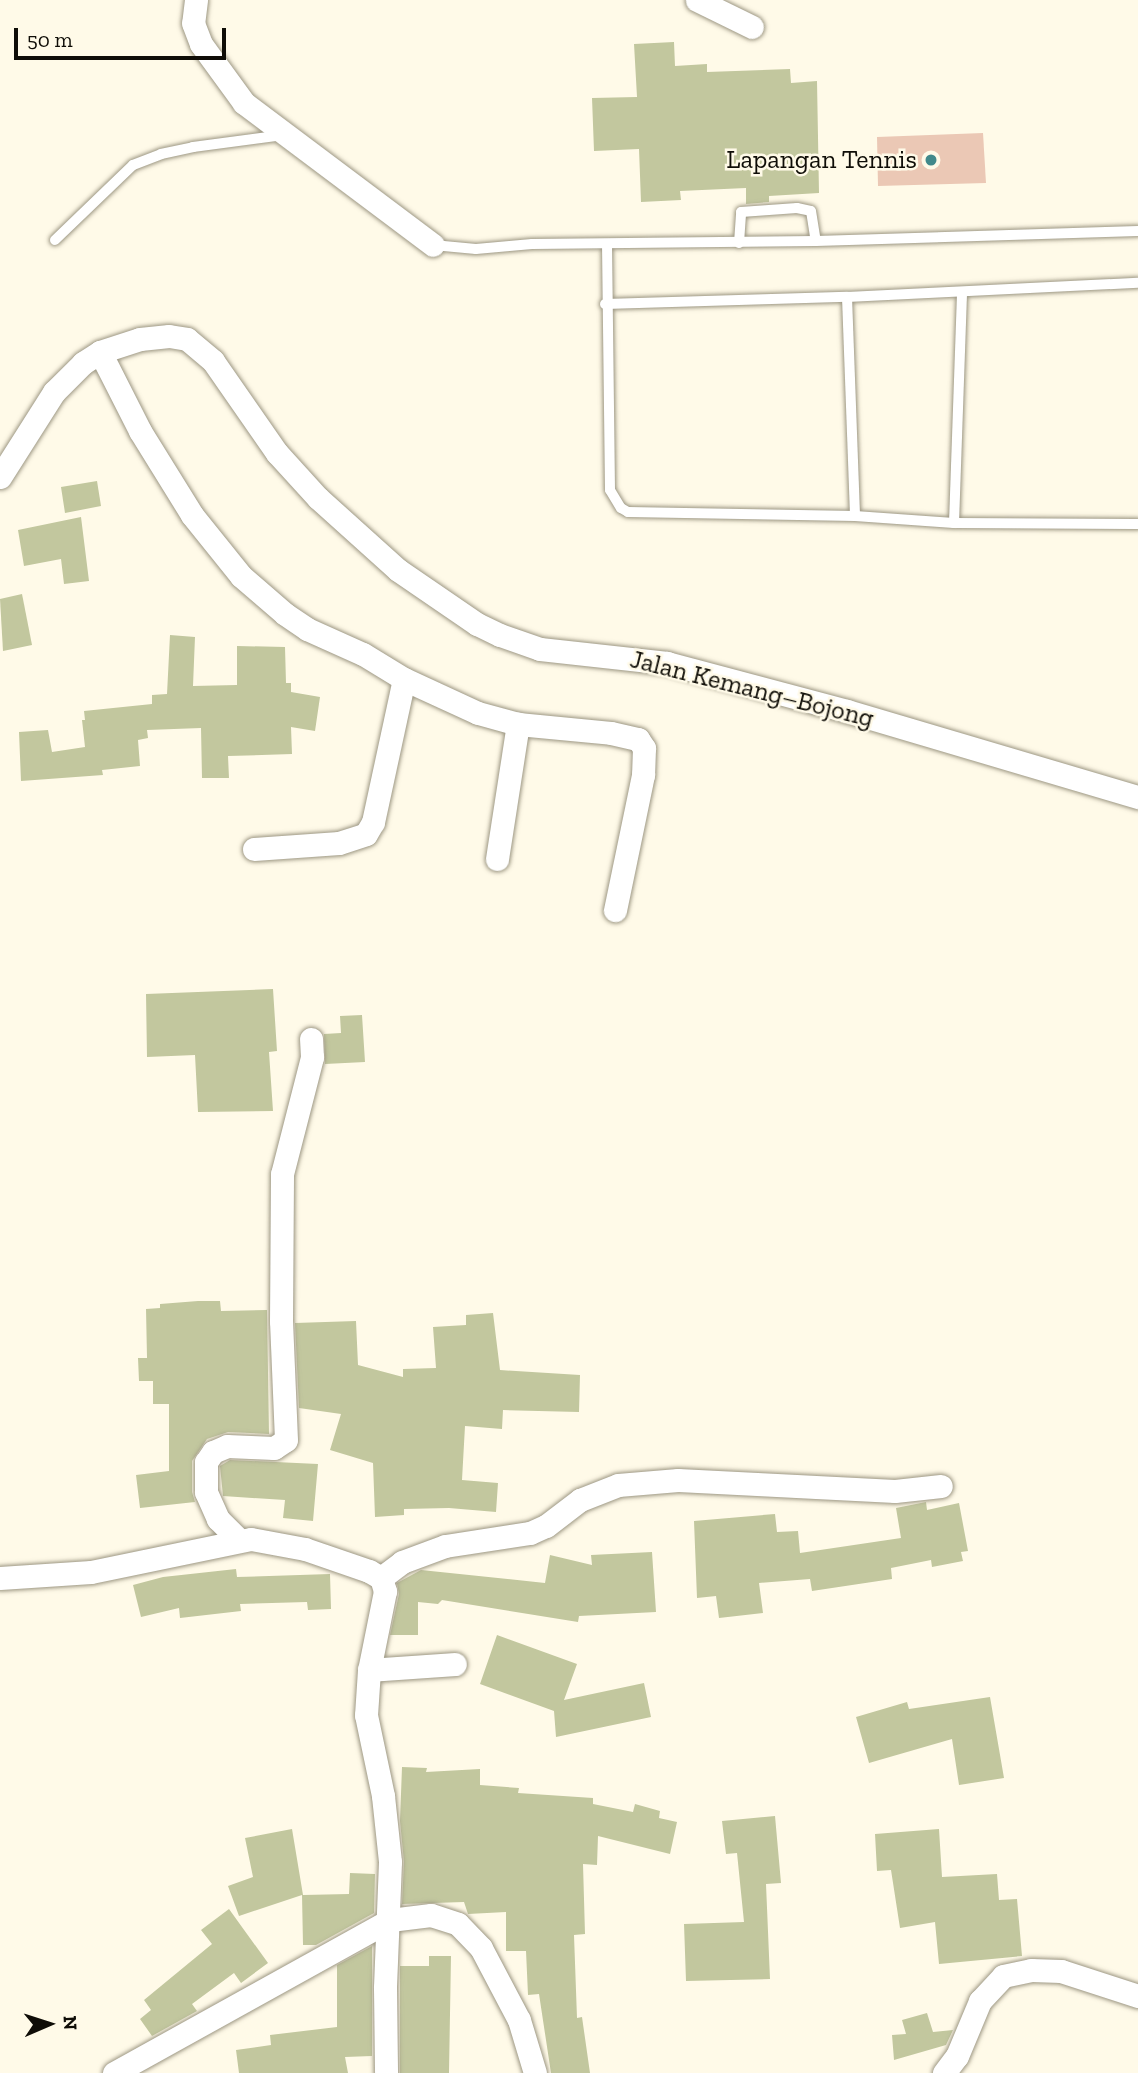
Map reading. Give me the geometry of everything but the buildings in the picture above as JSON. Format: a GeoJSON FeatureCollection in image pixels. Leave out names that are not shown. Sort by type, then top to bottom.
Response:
{"type":"FeatureCollection","features":[{"type":"Feature","properties":{"kind":"street"},"geometry":{"type":"LineString","coordinates":[[196,0],[194,23],[207,54],[244,103],[433,245]]}},
{"type":"Feature","properties":{"kind":"street"},"geometry":{"type":"LineString","coordinates":[[697,0],[752,27]]}},
{"type":"Feature","properties":{"kind":"street","name":"Jalan Kemang–Bojong"},"geometry":{"type":"LineString","coordinates":[[0,477],[54,392],[69,375],[100,352],[141,339],[169,335],[187,339],[213,361],[277,453],[318,498],[398,570],[477,624],[540,649],[667,663],[847,711],[1138,797]]}},
{"type":"Feature","properties":{"kind":"street"},"geometry":{"type":"LineString","coordinates":[[100,352],[169,480],[214,545],[265,599],[307,629],[363,654],[404,680],[478,713],[518,724],[630,735],[638,739],[644,748],[643,775],[615,909]]}},
{"type":"Feature","properties":{"kind":"street"},"geometry":{"type":"LineString","coordinates":[[254,849],[339,843],[366,834],[373,822],[404,680]]}},
{"type":"Feature","properties":{"kind":"street"},"geometry":{"type":"LineString","coordinates":[[497,859],[518,724]]}},
{"type":"Feature","properties":{"kind":"street"},"geometry":{"type":"LineString","coordinates":[[239,1540],[218,1519],[206,1492],[206,1462],[213,1452],[227,1446],[274,1448],[286,1440],[281,1321],[282,1174],[312,1056],[311,1039]]}},
{"type":"Feature","properties":{"kind":"street"},"geometry":{"type":"LineString","coordinates":[[381,1578],[401,1562],[445,1546],[530,1534],[546,1526],[580,1500],[618,1485],[639,1481],[678,1480],[847,1491],[895,1491],[941,1486]]}},
{"type":"Feature","properties":{"kind":"street"},"geometry":{"type":"LineString","coordinates":[[0,1578],[91,1572],[239,1540],[264,1539],[291,1544],[369,1571],[381,1578],[385,1591],[369,1670],[366,1715],[386,1820],[390,1920],[386,1975],[386,2073]]}},
{"type":"Feature","properties":{"kind":"street"},"geometry":{"type":"LineString","coordinates":[[369,1670],[455,1664]]}},
{"type":"Feature","properties":{"kind":"street"},"geometry":{"type":"LineString","coordinates":[[114,2073],[390,1920],[431,1915],[458,1924],[468,1931],[481,1948],[519,2020],[536,2073]]}},
{"type":"Feature","properties":{"kind":"street"},"geometry":{"type":"LineString","coordinates":[[944,2073],[957,2056],[980,2001],[1003,1976],[1031,1970],[1061,1971],[1138,1996]]}},
{"type":"Feature","properties":{"kind":"lane"},"geometry":{"type":"LineString","coordinates":[[55,240],[133,165],[161,154],[193,147],[286,134]]}},
{"type":"Feature","properties":{"kind":"lane"},"geometry":{"type":"LineString","coordinates":[[739,243],[741,212],[797,208],[811,211],[816,242]]}},
{"type":"Feature","properties":{"kind":"lane"},"geometry":{"type":"LineString","coordinates":[[433,245],[454,249],[532,244],[816,242],[1138,231]]}},
{"type":"Feature","properties":{"kind":"lane"},"geometry":{"type":"LineString","coordinates":[[607,244],[605,304],[610,490],[621,508],[628,512],[855,516],[954,523],[1138,523]]}},
{"type":"Feature","properties":{"kind":"lane"},"geometry":{"type":"LineString","coordinates":[[605,304],[962,293],[1138,283]]}},
{"type":"Feature","properties":{"kind":"lane"},"geometry":{"type":"LineString","coordinates":[[954,523],[962,293]]}},
{"type":"Feature","properties":{"kind":"lane"},"geometry":{"type":"LineString","coordinates":[[848,297],[855,516]]}},
{"type":"Feature","properties":{"kind":"shaded area","name":"Lapangan Tennis"},"geometry":{"type":"Polygon","coordinates":[[[983,133],[986,183],[878,186],[877,137],[983,133]]]}},
{"type":"Feature","properties":{"kind":"place","name":"Lapangan Tennis"},"geometry":{"type":"Point","coordinates":[931,160]}}]}
